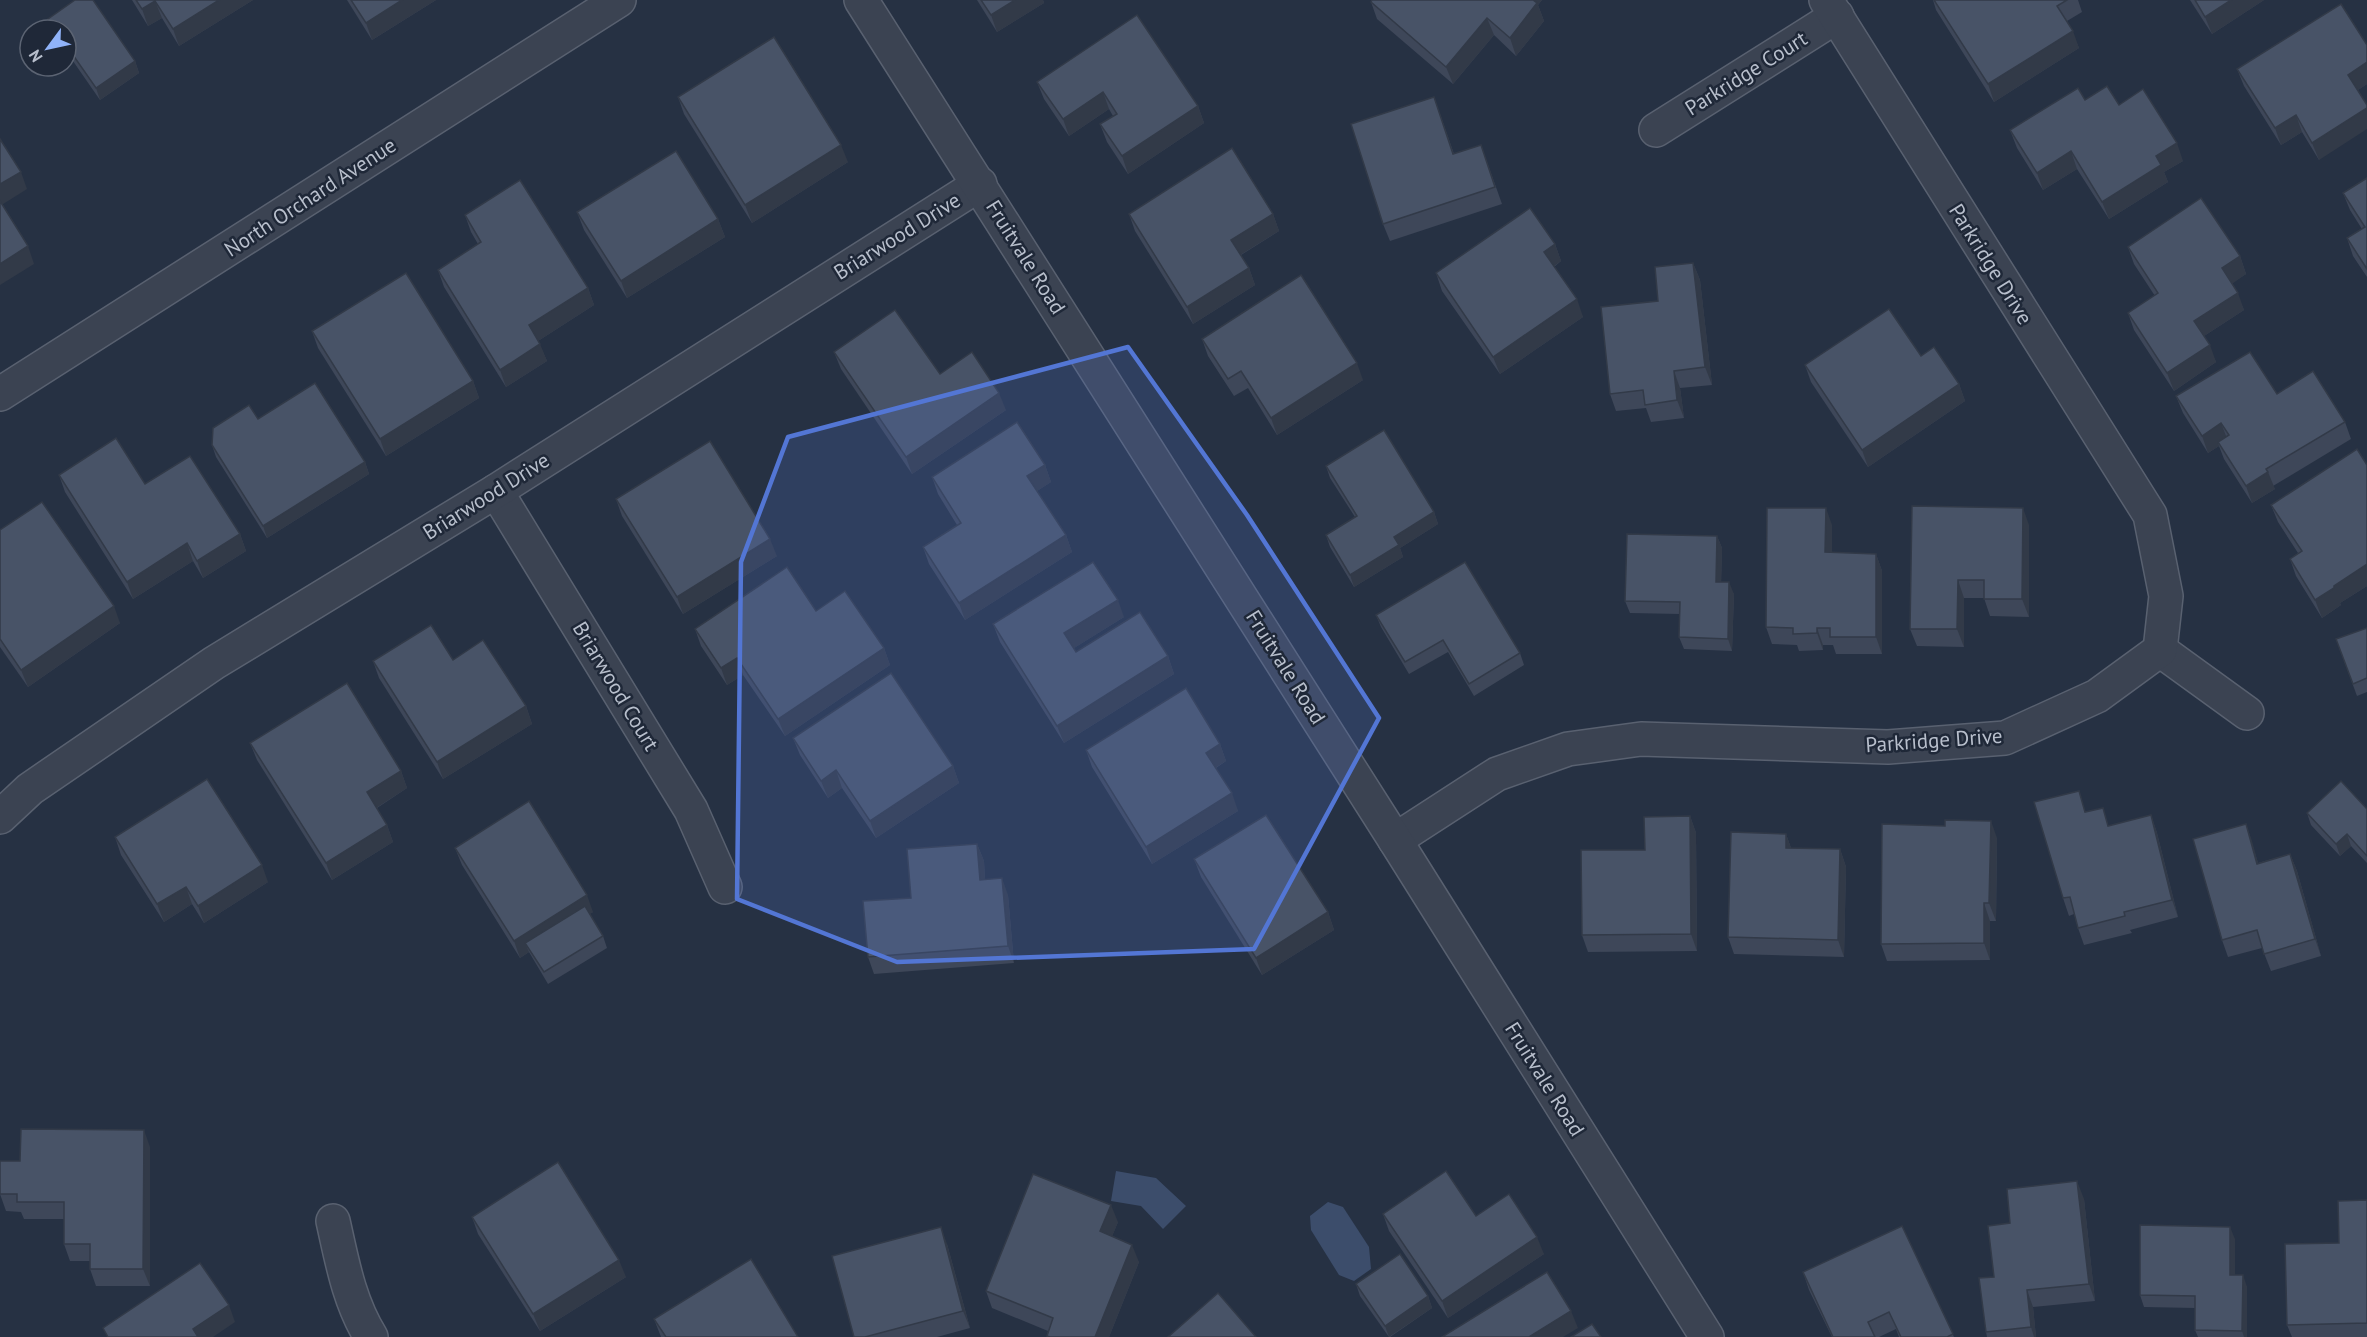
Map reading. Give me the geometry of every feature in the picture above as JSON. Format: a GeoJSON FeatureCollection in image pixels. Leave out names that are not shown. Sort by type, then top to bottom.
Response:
{"type":"FeatureCollection","features":[{"type":"Feature","properties":{"kind":"street","name":"North Orchard Avenue"},"geometry":{"type":"LineString","coordinates":[[0,393],[619,0]]}},
{"type":"Feature","properties":{"kind":"street","name":"Fruitvale Road"},"geometry":{"type":"LineString","coordinates":[[861,0],[980,184],[1707,1337]]}},
{"type":"Feature","properties":{"kind":"street","name":"Parkridge Court"},"geometry":{"type":"LineString","coordinates":[[1656,130],[1831,8]]}},
{"type":"Feature","properties":{"kind":"street","name":"Parkridge Drive"},"geometry":{"type":"LineString","coordinates":[[1395,840],[1497,774],[1568,749],[1641,739],[1888,747],[2005,738],[2097,696],[2160,650],[2166,596],[2150,515],[1831,8]]}},
{"type":"Feature","properties":{"kind":"street","name":"Briarwood Drive"},"geometry":{"type":"LineString","coordinates":[[0,817],[30,789],[214,663],[496,491],[980,184]]}},
{"type":"Feature","properties":{"kind":"street","name":"Briarwood Court"},"geometry":{"type":"LineString","coordinates":[[496,491],[691,810],[725,887]]}},
{"type":"Feature","properties":{"kind":"street"},"geometry":{"type":"LineString","coordinates":[[2160,650],[2247,713]]}},
{"type":"Feature","properties":{"kind":"street"},"geometry":{"type":"LineString","coordinates":[[333,1221],[350,1294],[362,1323],[371,1337]]}},
{"type":"Feature","properties":{"kind":"highlighted area"},"geometry":{"type":"Polygon","coordinates":[[[1128,347],[1247,515],[1379,718],[1254,949],[897,962],[737,899],[741,562],[788,437],[1128,347]]]}},
{"type":"Feature","properties":{"kind":"water"},"geometry":{"type":"Polygon","coordinates":[[[1116,1171],[1156,1178],[1186,1206],[1163,1229],[1141,1206],[1111,1201],[1116,1171]]]}},
{"type":"Feature","properties":{"kind":"water"},"geometry":{"type":"Polygon","coordinates":[[[1328,1202],[1343,1207],[1369,1247],[1371,1269],[1354,1281],[1339,1275],[1311,1230],[1310,1216],[1328,1202]]]}},
{"type":"Feature","properties":{"kind":"building"},"geometry":{"type":"Polygon","coordinates":[[[75,0],[93,0],[135,61],[96,88],[78,62],[78,18],[49,18],[75,0]]]}},
{"type":"Feature","properties":{"kind":"building"},"geometry":{"type":"Polygon","coordinates":[[[136,0],[219,0],[173,29],[155,1],[142,9],[136,0]]]}},
{"type":"Feature","properties":{"kind":"building"},"geometry":{"type":"Polygon","coordinates":[[[351,0],[402,0],[366,23],[351,0]]]}},
{"type":"Feature","properties":{"kind":"building"},"geometry":{"type":"Polygon","coordinates":[[[981,0],[1015,0],[991,15],[981,0]]]}},
{"type":"Feature","properties":{"kind":"building"},"geometry":{"type":"Polygon","coordinates":[[[1372,0],[1533,0],[1537,3],[1510,38],[1487,18],[1446,67],[1371,2],[1372,0]]]}},
{"type":"Feature","properties":{"kind":"building"},"geometry":{"type":"Polygon","coordinates":[[[1934,0],[2067,0],[2057,6],[2073,31],[1988,84],[1934,0]]]}},
{"type":"Feature","properties":{"kind":"building"},"geometry":{"type":"Polygon","coordinates":[[[2195,0],[2231,0],[2205,17],[2195,0]]]}},
{"type":"Feature","properties":{"kind":"building"},"geometry":{"type":"Polygon","coordinates":[[[2341,4],[2367,45],[2367,62],[2348,75],[2367,108],[2312,143],[2296,115],[2275,128],[2237,69],[2341,4]]]}},
{"type":"Feature","properties":{"kind":"building"},"geometry":{"type":"Polygon","coordinates":[[[1137,15],[1198,106],[1122,156],[1100,124],[1117,114],[1103,92],[1063,119],[1037,82],[1137,15]]]}},
{"type":"Feature","properties":{"kind":"building"},"geometry":{"type":"Polygon","coordinates":[[[774,37],[841,145],[745,205],[678,97],[774,37]]]}},
{"type":"Feature","properties":{"kind":"building"},"geometry":{"type":"Polygon","coordinates":[[[2107,86],[2119,105],[2143,89],[2177,143],[2156,156],[2161,165],[2102,202],[2071,151],[2037,173],[2010,130],[2078,88],[2085,100],[2107,86]]]}},
{"type":"Feature","properties":{"kind":"building"},"geometry":{"type":"Polygon","coordinates":[[[1434,97],[1453,154],[1481,145],[1495,187],[1383,224],[1351,124],[1434,97]]]}},
{"type":"Feature","properties":{"kind":"building"},"geometry":{"type":"Polygon","coordinates":[[[0,139],[21,172],[0,184],[0,139]]]}},
{"type":"Feature","properties":{"kind":"building"},"geometry":{"type":"Polygon","coordinates":[[[1232,148],[1273,214],[1231,240],[1249,268],[1187,307],[1129,214],[1232,148]]]}},
{"type":"Feature","properties":{"kind":"building"},"geometry":{"type":"Polygon","coordinates":[[[676,151],[718,219],[621,281],[577,212],[676,151]]]}},
{"type":"Feature","properties":{"kind":"building"},"geometry":{"type":"Polygon","coordinates":[[[2367,178],[2367,269],[2347,238],[2365,227],[2343,193],[2367,178]]]}},
{"type":"Feature","properties":{"kind":"building"},"geometry":{"type":"Polygon","coordinates":[[[520,180],[588,288],[529,325],[540,344],[500,370],[438,270],[481,242],[465,215],[520,180]]]}},
{"type":"Feature","properties":{"kind":"building"},"geometry":{"type":"Polygon","coordinates":[[[2201,198],[2240,256],[2222,268],[2238,293],[2194,321],[2210,345],[2167,373],[2128,313],[2158,293],[2128,247],[2201,198]]]}},
{"type":"Feature","properties":{"kind":"building"},"geometry":{"type":"Polygon","coordinates":[[[0,201],[28,246],[0,264],[0,201]]]}},
{"type":"Feature","properties":{"kind":"building"},"geometry":{"type":"Polygon","coordinates":[[[1530,208],[1555,244],[1544,252],[1577,299],[1493,357],[1436,273],[1530,208]]]}},
{"type":"Feature","properties":{"kind":"building"},"geometry":{"type":"Polygon","coordinates":[[[1693,263],[1705,367],[1674,371],[1677,400],[1645,405],[1643,390],[1610,394],[1601,307],[1658,301],[1655,267],[1693,263]]]}},
{"type":"Feature","properties":{"kind":"building"},"geometry":{"type":"Polygon","coordinates":[[[406,273],[473,381],[380,439],[312,331],[406,273]]]}},
{"type":"Feature","properties":{"kind":"building"},"geometry":{"type":"Polygon","coordinates":[[[1301,275],[1357,363],[1271,418],[1241,371],[1228,379],[1202,339],[1301,275]]]}},
{"type":"Feature","properties":{"kind":"building"},"geometry":{"type":"Polygon","coordinates":[[[1889,309],[1921,356],[1934,347],[1959,384],[1862,450],[1805,365],[1889,309]]]}},
{"type":"Feature","properties":{"kind":"building"},"geometry":{"type":"Polygon","coordinates":[[[895,310],[940,374],[972,352],[999,393],[906,457],[834,352],[895,310]]]}},
{"type":"Feature","properties":{"kind":"building"},"geometry":{"type":"Polygon","coordinates":[[[2250,352],[2277,394],[2313,371],[2345,422],[2266,469],[2268,472],[2246,486],[2218,442],[2229,435],[2221,423],[2202,436],[2176,396],[2250,352]]]}},
{"type":"Feature","properties":{"kind":"building"},"geometry":{"type":"Polygon","coordinates":[[[315,383],[365,462],[263,526],[212,445],[213,428],[249,405],[258,419],[315,383]]]}},
{"type":"Feature","properties":{"kind":"building"},"geometry":{"type":"Polygon","coordinates":[[[1017,422],[1045,465],[1027,476],[1066,535],[959,603],[923,547],[961,523],[932,477],[1017,422]]]}},
{"type":"Feature","properties":{"kind":"building"},"geometry":{"type":"Polygon","coordinates":[[[1384,430],[1434,512],[1394,537],[1399,545],[1350,575],[1326,535],[1357,516],[1326,466],[1384,430]]]}},
{"type":"Feature","properties":{"kind":"building"},"geometry":{"type":"Polygon","coordinates":[[[116,438],[145,484],[190,456],[240,534],[197,561],[187,543],[127,582],[59,475],[116,438]]]}},
{"type":"Feature","properties":{"kind":"building"},"geometry":{"type":"Polygon","coordinates":[[[710,441],[770,539],[677,597],[616,499],[710,441]]]}},
{"type":"Feature","properties":{"kind":"building"},"geometry":{"type":"Polygon","coordinates":[[[2357,449],[2367,465],[2367,564],[2315,600],[2290,559],[2302,551],[2271,505],[2357,449]]]}},
{"type":"Feature","properties":{"kind":"building"},"geometry":{"type":"Polygon","coordinates":[[[42,502],[114,606],[21,670],[0,639],[0,530],[42,502]]]}},
{"type":"Feature","properties":{"kind":"building"},"geometry":{"type":"Polygon","coordinates":[[[1912,506],[2023,508],[2022,599],[1984,599],[1984,580],[1958,580],[1957,629],[1910,629],[1912,506]]]}},
{"type":"Feature","properties":{"kind":"building"},"geometry":{"type":"Polygon","coordinates":[[[1767,508],[1826,508],[1825,552],[1876,554],[1876,637],[1830,637],[1830,628],[1817,628],[1817,633],[1793,634],[1793,628],[1766,627],[1767,508]]]}},
{"type":"Feature","properties":{"kind":"building"},"geometry":{"type":"Polygon","coordinates":[[[1627,534],[1717,536],[1716,582],[1729,582],[1728,639],[1679,637],[1680,602],[1625,601],[1627,534]]]}},
{"type":"Feature","properties":{"kind":"building"},"geometry":{"type":"Polygon","coordinates":[[[1093,562],[1118,600],[1064,633],[1076,652],[1140,612],[1168,656],[1057,726],[993,624],[1093,562]]]}},
{"type":"Feature","properties":{"kind":"building"},"geometry":{"type":"Polygon","coordinates":[[[1465,562],[1520,653],[1469,684],[1443,640],[1405,662],[1376,615],[1465,562]]]}},
{"type":"Feature","properties":{"kind":"building"},"geometry":{"type":"Polygon","coordinates":[[[787,567],[816,611],[845,591],[884,648],[778,719],[737,658],[721,668],[695,629],[787,567]]]}},
{"type":"Feature","properties":{"kind":"building"},"geometry":{"type":"Polygon","coordinates":[[[431,625],[453,660],[483,640],[526,706],[437,762],[373,661],[431,625]]]}},
{"type":"Feature","properties":{"kind":"building"},"geometry":{"type":"Polygon","coordinates":[[[2367,628],[2367,678],[2353,684],[2336,639],[2367,628]]]}},
{"type":"Feature","properties":{"kind":"building"},"geometry":{"type":"Polygon","coordinates":[[[891,673],[953,766],[870,821],[836,770],[821,781],[793,738],[891,673]]]}},
{"type":"Feature","properties":{"kind":"building"},"geometry":{"type":"Polygon","coordinates":[[[347,683],[401,771],[367,792],[387,825],[326,863],[250,743],[347,683]]]}},
{"type":"Feature","properties":{"kind":"building"},"geometry":{"type":"Polygon","coordinates":[[[1186,688],[1220,744],[1206,753],[1232,793],[1146,847],[1086,750],[1186,688]]]}},
{"type":"Feature","properties":{"kind":"building"},"geometry":{"type":"Polygon","coordinates":[[[207,779],[262,865],[198,906],[186,887],[157,904],[115,837],[207,779]]]}},
{"type":"Feature","properties":{"kind":"building"},"geometry":{"type":"Polygon","coordinates":[[[2341,781],[2367,809],[2367,856],[2347,834],[2336,844],[2307,813],[2341,781]]]}},
{"type":"Feature","properties":{"kind":"building"},"geometry":{"type":"Polygon","coordinates":[[[2079,791],[2085,812],[2103,808],[2108,826],[2151,815],[2172,900],[2124,912],[2125,916],[2078,928],[2070,897],[2063,898],[2034,802],[2079,791]]]}},
{"type":"Feature","properties":{"kind":"building"},"geometry":{"type":"Polygon","coordinates":[[[529,801],[587,895],[514,941],[455,848],[529,801]]]}},
{"type":"Feature","properties":{"kind":"building"},"geometry":{"type":"Polygon","coordinates":[[[1266,815],[1328,912],[1256,958],[1194,859],[1266,815]]]}},
{"type":"Feature","properties":{"kind":"building"},"geometry":{"type":"Polygon","coordinates":[[[1690,816],[1691,934],[1582,935],[1581,850],[1645,850],[1644,817],[1690,816]]]}},
{"type":"Feature","properties":{"kind":"building"},"geometry":{"type":"Polygon","coordinates":[[[1945,820],[1991,821],[1989,903],[1984,903],[1984,943],[1881,944],[1882,824],[1945,826],[1945,820]]]}},
{"type":"Feature","properties":{"kind":"building"},"geometry":{"type":"Polygon","coordinates":[[[2246,824],[2257,864],[2290,854],[2315,939],[2264,954],[2257,930],[2222,940],[2193,839],[2246,824]]]}},
{"type":"Feature","properties":{"kind":"building"},"geometry":{"type":"Polygon","coordinates":[[[1731,832],[1786,834],[1786,848],[1840,849],[1838,940],[1728,937],[1731,832]]]}},
{"type":"Feature","properties":{"kind":"building"},"geometry":{"type":"Polygon","coordinates":[[[977,844],[980,880],[1002,878],[1008,946],[868,957],[863,901],[911,898],[907,849],[977,844]]]}},
{"type":"Feature","properties":{"kind":"building"},"geometry":{"type":"Polygon","coordinates":[[[585,906],[603,936],[544,972],[525,943],[585,906]]]}},
{"type":"Feature","properties":{"kind":"building"},"geometry":{"type":"Polygon","coordinates":[[[21,1129],[144,1130],[143,1269],[90,1269],[90,1244],[64,1244],[64,1202],[17,1202],[17,1194],[0,1194],[0,1161],[20,1161],[21,1129]]]}},
{"type":"Feature","properties":{"kind":"building"},"geometry":{"type":"Polygon","coordinates":[[[558,1162],[619,1260],[533,1314],[472,1217],[558,1162]]]}},
{"type":"Feature","properties":{"kind":"building"},"geometry":{"type":"Polygon","coordinates":[[[1446,1171],[1476,1216],[1509,1194],[1537,1237],[1442,1301],[1383,1214],[1446,1171]]]}},
{"type":"Feature","properties":{"kind":"building"},"geometry":{"type":"Polygon","coordinates":[[[1033,1174],[1111,1205],[1100,1231],[1132,1245],[1095,1337],[1047,1336],[1053,1318],[986,1291],[1033,1174]]]}},
{"type":"Feature","properties":{"kind":"building"},"geometry":{"type":"Polygon","coordinates":[[[2077,1181],[2089,1284],[2027,1290],[2031,1327],[1986,1332],[1979,1278],[1994,1277],[1988,1226],[2010,1223],[2007,1189],[2077,1181]]]}},
{"type":"Feature","properties":{"kind":"building"},"geometry":{"type":"Polygon","coordinates":[[[2367,1200],[2367,1323],[2287,1325],[2285,1244],[2339,1243],[2338,1201],[2367,1200]]]}},
{"type":"Feature","properties":{"kind":"building"},"geometry":{"type":"Polygon","coordinates":[[[2140,1225],[2230,1227],[2230,1275],[2243,1275],[2242,1331],[2195,1330],[2195,1296],[2140,1295],[2140,1225]]]}},
{"type":"Feature","properties":{"kind":"building"},"geometry":{"type":"Polygon","coordinates":[[[1902,1226],[1953,1334],[1947,1337],[1901,1337],[1889,1312],[1868,1322],[1875,1337],[1833,1337],[1803,1272],[1902,1226]]]}},
{"type":"Feature","properties":{"kind":"building"},"geometry":{"type":"Polygon","coordinates":[[[941,1227],[963,1311],[865,1337],[854,1337],[832,1256],[941,1227]]]}},
{"type":"Feature","properties":{"kind":"building"},"geometry":{"type":"Polygon","coordinates":[[[1400,1254],[1428,1296],[1385,1326],[1356,1284],[1400,1254]]]}},
{"type":"Feature","properties":{"kind":"building"},"geometry":{"type":"Polygon","coordinates":[[[751,1259],[798,1337],[666,1337],[654,1319],[751,1259]]]}},
{"type":"Feature","properties":{"kind":"building"},"geometry":{"type":"Polygon","coordinates":[[[200,1263],[229,1305],[193,1329],[198,1337],[108,1337],[103,1328],[200,1263]]]}},
{"type":"Feature","properties":{"kind":"building"},"geometry":{"type":"Polygon","coordinates":[[[1547,1272],[1571,1311],[1529,1337],[1442,1337],[1547,1272]]]}},
{"type":"Feature","properties":{"kind":"building"},"geometry":{"type":"Polygon","coordinates":[[[1218,1293],[1256,1337],[1168,1337],[1218,1293]]]}},
{"type":"Feature","properties":{"kind":"building"},"geometry":{"type":"Polygon","coordinates":[[[1592,1324],[1601,1337],[1571,1337],[1592,1324]]]}}]}
